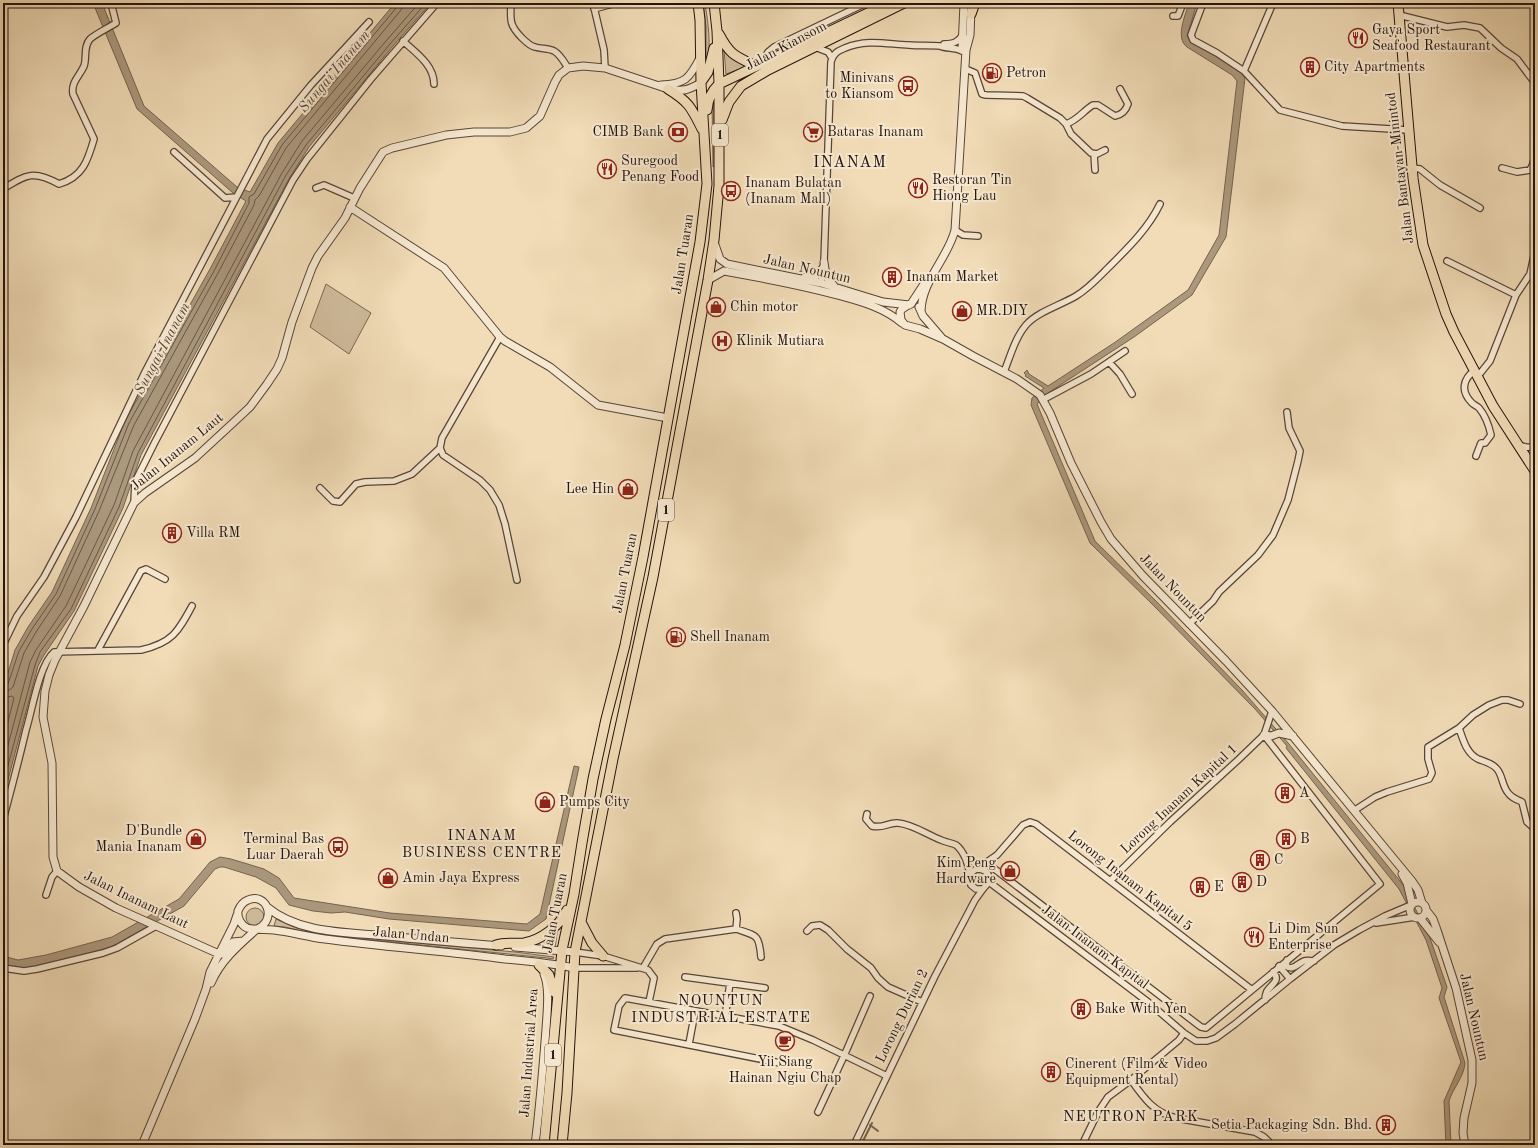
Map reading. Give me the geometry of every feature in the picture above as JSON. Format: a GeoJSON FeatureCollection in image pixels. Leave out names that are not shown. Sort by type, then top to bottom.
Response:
{"type":"FeatureCollection","features":[{"type":"Feature","properties":{"kind":"main road","name":"Jalan Tuaran"},"geometry":{"type":"LineString","coordinates":[[544,1145],[562,950],[574,894],[592,786],[606,719],[636,594],[700,242],[707,184],[698,3]]}},
{"type":"Feature","properties":{"kind":"main road","name":"Jalan Tuaran"},"geometry":{"type":"LineString","coordinates":[[562,1145],[567,1093],[575,952],[604,798],[654,576],[714,240],[719,186],[720,124],[717,31],[714,3]]}},
{"type":"Feature","properties":{"kind":"main road","name":"Jalan Kiansom"},"geometry":{"type":"LineString","coordinates":[[719,84],[889,3]]}},
{"type":"Feature","properties":{"kind":"main road","name":"Jalan Kiansom"},"geometry":{"type":"LineString","coordinates":[[720,124],[729,102],[741,86],[814,46],[904,3]]}},
{"type":"Feature","properties":{"kind":"main road"},"geometry":{"type":"LineString","coordinates":[[971,14],[975,3]]}},
{"type":"Feature","properties":{"kind":"main road","name":"Jalan Bantayan-Minintod"},"geometry":{"type":"LineString","coordinates":[[1398,3],[1408,130],[1422,245],[1446,314],[1493,406],[1535,471]]}},
{"type":"Feature","properties":{"kind":"main road"},"geometry":{"type":"LineString","coordinates":[[717,31],[726,46],[736,57],[760,65]]}},
{"type":"Feature","properties":{"kind":"main road"},"geometry":{"type":"LineString","coordinates":[[701,84],[708,72],[717,31]]}},
{"type":"Feature","properties":{"kind":"main road"},"geometry":{"type":"LineString","coordinates":[[704,134],[709,98],[713,90],[719,84]]}},
{"type":"Feature","properties":{"kind":"main road"},"geometry":{"type":"LineString","coordinates":[[668,89],[684,99],[691,107],[704,134]]}},
{"type":"Feature","properties":{"kind":"main road"},"geometry":{"type":"LineString","coordinates":[[496,945],[503,943],[525,943],[544,934],[558,924],[563,918],[574,894]]}},
{"type":"Feature","properties":{"kind":"main road"},"geometry":{"type":"LineString","coordinates":[[581,922],[592,944],[603,956]]}},
{"type":"Feature","properties":{"kind":"main road"},"geometry":{"type":"LineString","coordinates":[[539,964],[551,979],[557,1001]]}},
{"type":"Feature","properties":{"kind":"street"},"geometry":{"type":"LineString","coordinates":[[3,188],[25,177],[33,175],[44,176],[59,184],[70,181],[88,161],[94,139],[72,89],[73,83],[84,66],[87,44],[101,32],[116,23],[111,3]]}},
{"type":"Feature","properties":{"kind":"street"},"geometry":{"type":"LineString","coordinates":[[134,503],[136,482],[155,442],[293,180],[307,159],[403,41],[437,3]]}},
{"type":"Feature","properties":{"kind":"street"},"geometry":{"type":"LineString","coordinates":[[606,68],[604,50],[594,6],[616,3]]}},
{"type":"Feature","properties":{"kind":"street"},"geometry":{"type":"LineString","coordinates":[[760,65],[768,52],[774,47],[866,3]]}},
{"type":"Feature","properties":{"kind":"street"},"geometry":{"type":"LineString","coordinates":[[903,323],[900,312],[910,304],[929,276],[952,230],[964,32],[964,3]]}},
{"type":"Feature","properties":{"kind":"street"},"geometry":{"type":"LineString","coordinates":[[911,327],[918,325],[920,322],[922,316],[922,303],[931,277],[952,239],[955,230],[966,50],[970,35],[971,3]]}},
{"type":"Feature","properties":{"kind":"street"},"geometry":{"type":"LineString","coordinates":[[1173,16],[1178,16],[1183,3]]}},
{"type":"Feature","properties":{"kind":"street"},"geometry":{"type":"LineString","coordinates":[[1203,3],[1190,35],[1192,40],[1217,53],[1244,71],[1280,110],[1342,126],[1408,130]]}},
{"type":"Feature","properties":{"kind":"street"},"geometry":{"type":"LineString","coordinates":[[1244,71],[1273,3]]}},
{"type":"Feature","properties":{"kind":"street"},"geometry":{"type":"LineString","coordinates":[[511,4],[510,18],[516,32],[526,42],[534,47],[554,50],[562,58],[568,68],[583,66],[606,68],[668,89],[685,91],[701,84]]}},
{"type":"Feature","properties":{"kind":"street"},"geometry":{"type":"LineString","coordinates":[[1399,15],[1447,27],[1464,25],[1480,28],[1501,48],[1514,56],[1535,83]]}},
{"type":"Feature","properties":{"kind":"street"},"geometry":{"type":"LineString","coordinates":[[3,645],[17,616],[44,577],[76,517],[145,372],[236,197],[274,130],[311,85],[369,22]]}},
{"type":"Feature","properties":{"kind":"street"},"geometry":{"type":"LineString","coordinates":[[940,46],[956,42],[960,39],[964,32]]}},
{"type":"Feature","properties":{"kind":"street"},"geometry":{"type":"LineString","coordinates":[[403,41],[426,63],[432,71],[434,84]]}},
{"type":"Feature","properties":{"kind":"street"},"geometry":{"type":"LineString","coordinates":[[832,58],[838,51],[861,42],[940,46],[962,51]]}},
{"type":"Feature","properties":{"kind":"street"},"geometry":{"type":"LineString","coordinates":[[814,46],[828,52],[832,58],[822,283],[824,286],[869,304]]}},
{"type":"Feature","properties":{"kind":"street"},"geometry":{"type":"LineString","coordinates":[[655,85],[676,84],[685,80],[692,73],[701,57]]}},
{"type":"Feature","properties":{"kind":"street","name":"Jalan Inanam Laut"},"geometry":{"type":"LineString","coordinates":[[219,954],[137,918],[79,887],[57,871],[53,857],[52,763],[43,717],[44,697],[49,675],[55,660],[134,503],[145,493],[195,458],[234,422],[250,407],[277,369],[282,358],[294,314],[312,268],[318,256],[345,218],[354,198],[381,154],[387,149],[446,135],[474,132],[510,132],[526,128],[540,116],[559,75],[568,68]]}},
{"type":"Feature","properties":{"kind":"street"},"geometry":{"type":"LineString","coordinates":[[965,70],[975,73],[982,94],[1023,96],[1060,118],[1072,134],[1094,154],[1095,170]]}},
{"type":"Feature","properties":{"kind":"street"},"geometry":{"type":"LineString","coordinates":[[1066,124],[1074,122],[1086,109],[1093,105],[1098,105],[1115,116],[1119,115],[1127,109],[1128,104],[1120,89]]}},
{"type":"Feature","properties":{"kind":"street"},"geometry":{"type":"LineString","coordinates":[[1094,154],[1106,150]]}},
{"type":"Feature","properties":{"kind":"street"},"geometry":{"type":"LineString","coordinates":[[174,152],[225,198],[236,197]]}},
{"type":"Feature","properties":{"kind":"street"},"geometry":{"type":"LineString","coordinates":[[1502,168],[1517,172],[1530,170],[1535,154]]}},
{"type":"Feature","properties":{"kind":"street"},"geometry":{"type":"LineString","coordinates":[[1412,168],[1420,169],[1440,185],[1480,208]]}},
{"type":"Feature","properties":{"kind":"street"},"geometry":{"type":"LineString","coordinates":[[316,188],[324,186],[354,198]]}},
{"type":"Feature","properties":{"kind":"street"},"geometry":{"type":"LineString","coordinates":[[1004,372],[1018,337],[1026,324],[1045,312],[1075,297],[1088,288],[1132,244],[1154,217],[1160,204]]}},
{"type":"Feature","properties":{"kind":"street"},"geometry":{"type":"LineString","coordinates":[[350,207],[444,268],[504,341],[550,367],[598,405],[668,418]]}},
{"type":"Feature","properties":{"kind":"street"},"geometry":{"type":"LineString","coordinates":[[955,230],[963,235],[978,236]]}},
{"type":"Feature","properties":{"kind":"street","name":"Jalan Nountun"},"geometry":{"type":"LineString","coordinates":[[714,240],[719,256],[724,262],[822,283],[884,302],[917,306],[928,322],[943,339]]}},
{"type":"Feature","properties":{"kind":"street"},"geometry":{"type":"LineString","coordinates":[[1476,456],[1481,443],[1485,443],[1491,435],[1480,409],[1466,396],[1464,387],[1468,376],[1476,373],[1490,360],[1516,295],[1530,274],[1535,251]]}},
{"type":"Feature","properties":{"kind":"street"},"geometry":{"type":"LineString","coordinates":[[1447,260],[1516,295]]}},
{"type":"Feature","properties":{"kind":"street"},"geometry":{"type":"LineString","coordinates":[[793,278],[816,276],[824,265]]}},
{"type":"Feature","properties":{"kind":"street"},"geometry":{"type":"LineString","coordinates":[[824,265],[826,276],[834,286]]}},
{"type":"Feature","properties":{"kind":"street","name":"Jalan Nountun"},"geometry":{"type":"LineString","coordinates":[[708,280],[724,271],[809,287],[869,304],[886,311],[911,327],[920,329],[943,339],[1023,382],[1036,391],[1044,400],[1071,463],[1111,539],[1143,576],[1226,661],[1272,711],[1355,810],[1418,890],[1422,903],[1425,905],[1426,910],[1433,919],[1456,988],[1472,1060],[1472,1083],[1464,1118],[1463,1133],[1465,1145]]}},
{"type":"Feature","properties":{"kind":"street"},"geometry":{"type":"LineString","coordinates":[[500,337],[442,438],[440,448],[443,455],[480,480],[490,490],[499,505],[506,524],[517,580]]}},
{"type":"Feature","properties":{"kind":"street"},"geometry":{"type":"LineString","coordinates":[[1044,400],[1125,351]]}},
{"type":"Feature","properties":{"kind":"street"},"geometry":{"type":"LineString","coordinates":[[1109,362],[1120,374],[1132,394]]}},
{"type":"Feature","properties":{"kind":"street"},"geometry":{"type":"LineString","coordinates":[[1189,624],[1213,601],[1219,592],[1258,555],[1273,536],[1288,500],[1300,451],[1289,428],[1287,412]]}},
{"type":"Feature","properties":{"kind":"street"},"geometry":{"type":"LineString","coordinates":[[1517,444],[1526,448],[1535,445]]}},
{"type":"Feature","properties":{"kind":"street"},"geometry":{"type":"LineString","coordinates":[[320,488],[333,501],[340,502],[356,484],[365,482],[394,481],[412,474],[440,448]]}},
{"type":"Feature","properties":{"kind":"street"},"geometry":{"type":"LineString","coordinates":[[98,650],[141,571],[146,569],[166,579]]}},
{"type":"Feature","properties":{"kind":"street"},"geometry":{"type":"LineString","coordinates":[[3,820],[44,667],[49,657],[54,652],[141,650],[158,645],[176,633],[192,606]]}},
{"type":"Feature","properties":{"kind":"street"},"geometry":{"type":"LineString","coordinates":[[1355,810],[1381,795],[1429,779],[1432,773],[1428,759],[1428,747],[1459,728],[1479,711],[1502,700],[1508,700],[1520,704]]}},
{"type":"Feature","properties":{"kind":"street"},"geometry":{"type":"LineString","coordinates":[[1264,735],[1272,711]]}},
{"type":"Feature","properties":{"kind":"street"},"geometry":{"type":"LineString","coordinates":[[1459,728],[1468,750],[1474,756],[1496,767],[1508,793],[1522,802],[1527,822],[1535,829]]}},
{"type":"Feature","properties":{"kind":"street"},"geometry":{"type":"LineString","coordinates":[[1264,735],[1271,736],[1283,733],[1293,736]]}},
{"type":"Feature","properties":{"kind":"street"},"geometry":{"type":"LineString","coordinates":[[992,867],[1202,1027],[1206,1028],[1279,966],[1380,884],[1264,735]]}},
{"type":"Feature","properties":{"kind":"street","name":"Lorong Inanam Kapital 1"},"geometry":{"type":"LineString","coordinates":[[1110,881],[1170,822],[1264,735]]}},
{"type":"Feature","properties":{"kind":"street"},"geometry":{"type":"LineString","coordinates":[[867,814],[866,819],[872,826],[879,828],[898,823],[918,829],[956,845],[965,858],[969,868],[970,882],[975,900]]}},
{"type":"Feature","properties":{"kind":"street","name":"Lorong Inanam Kapital 5"},"geometry":{"type":"LineString","coordinates":[[978,869],[997,855],[1023,825],[1030,822],[1036,824],[1252,990]]}},
{"type":"Feature","properties":{"kind":"street","name":"Lorong Inanam Kapital 5"},"geometry":{"type":"LineString","coordinates":[[989,875],[997,855]]}},
{"type":"Feature","properties":{"kind":"street","name":"Jalan Nountun"},"geometry":{"type":"LineString","coordinates":[[1394,861],[1407,882],[1412,904],[1410,911],[1412,916],[1418,918],[1440,943]]}},
{"type":"Feature","properties":{"kind":"street"},"geometry":{"type":"LineString","coordinates":[[970,875],[978,869],[984,870],[989,875],[989,882],[983,889],[973,887],[970,882]]}},
{"type":"Feature","properties":{"kind":"street"},"geometry":{"type":"LineString","coordinates":[[46,895],[52,877],[57,871]]}},
{"type":"Feature","properties":{"kind":"street","name":"Jalan Inanam Kapital"},"geometry":{"type":"LineString","coordinates":[[989,882],[1148,1002],[1184,1033],[1196,1041],[1207,1041],[1216,1038],[1334,945],[1372,923],[1412,904]]}},
{"type":"Feature","properties":{"kind":"street","name":"Lorong Durian 2"},"geometry":{"type":"LineString","coordinates":[[854,1145],[922,1002],[975,900],[983,889]]}},
{"type":"Feature","properties":{"kind":"street","name":"Jalan Undan"},"geometry":{"type":"LineString","coordinates":[[574,968],[525,960],[323,939],[246,928],[239,920],[239,910],[244,902],[253,899],[262,901],[278,916],[322,929],[575,952]]}},
{"type":"Feature","properties":{"kind":"street"},"geometry":{"type":"LineString","coordinates":[[1412,904],[1417,902],[1422,903]]}},
{"type":"Feature","properties":{"kind":"street"},"geometry":{"type":"LineString","coordinates":[[142,1145],[206,989],[220,966],[243,941],[266,924],[269,911],[267,907]]}},
{"type":"Feature","properties":{"kind":"street"},"geometry":{"type":"LineString","coordinates":[[206,989],[210,972],[234,924],[239,910]]}},
{"type":"Feature","properties":{"kind":"street"},"geometry":{"type":"LineString","coordinates":[[1418,918],[1424,916],[1426,910]]}},
{"type":"Feature","properties":{"kind":"street"},"geometry":{"type":"LineString","coordinates":[[736,913],[736,929]]}},
{"type":"Feature","properties":{"kind":"street","name":"Jalan Inanam Kapital"},"geometry":{"type":"LineString","coordinates":[[1372,923],[1418,918]]}},
{"type":"Feature","properties":{"kind":"street"},"geometry":{"type":"LineString","coordinates":[[807,932],[812,926],[820,925],[828,930],[846,949],[872,968],[878,978],[888,987],[922,1002]]}},
{"type":"Feature","properties":{"kind":"street"},"geometry":{"type":"LineString","coordinates":[[3,968],[24,971],[38,969],[104,953],[117,948],[156,926]]}},
{"type":"Feature","properties":{"kind":"street"},"geometry":{"type":"LineString","coordinates":[[643,968],[657,944],[665,939],[736,929],[756,936],[760,943],[761,957]]}},
{"type":"Feature","properties":{"kind":"street"},"geometry":{"type":"LineString","coordinates":[[219,954],[223,953],[233,942],[243,941]]}},
{"type":"Feature","properties":{"kind":"street"},"geometry":{"type":"LineString","coordinates":[[575,952],[603,956],[648,970],[654,978],[649,1002]]}},
{"type":"Feature","properties":{"kind":"street"},"geometry":{"type":"LineString","coordinates":[[525,960],[539,964]]}},
{"type":"Feature","properties":{"kind":"street","name":"Jalan Inanam Kapital"},"geometry":{"type":"LineString","coordinates":[[1287,960],[1286,966],[1291,968],[1305,961],[1314,961]]}},
{"type":"Feature","properties":{"kind":"street","name":"Jalan Industrial Area"},"geometry":{"type":"LineString","coordinates":[[536,1145],[547,1014],[547,985],[545,976],[539,964]]}},
{"type":"Feature","properties":{"kind":"street"},"geometry":{"type":"LineString","coordinates":[[1279,966],[1290,979]]}},
{"type":"Feature","properties":{"kind":"street"},"geometry":{"type":"LineString","coordinates":[[574,968],[643,968]]}},
{"type":"Feature","properties":{"kind":"street","name":"Jalan Inanam Kapital"},"geometry":{"type":"LineString","coordinates":[[1265,1000],[1267,991],[1276,980],[1273,972]]}},
{"type":"Feature","properties":{"kind":"street"},"geometry":{"type":"LineString","coordinates":[[685,977],[765,988]]}},
{"type":"Feature","properties":{"kind":"street"},"geometry":{"type":"LineString","coordinates":[[725,1017],[730,983]]}},
{"type":"Feature","properties":{"kind":"street"},"geometry":{"type":"LineString","coordinates":[[818,1112],[870,996]]}},
{"type":"Feature","properties":{"kind":"street"},"geometry":{"type":"LineString","coordinates":[[780,1063],[614,1030],[619,1006],[625,998],[778,1026],[813,1040],[887,1076]]}},
{"type":"Feature","properties":{"kind":"street"},"geometry":{"type":"LineString","coordinates":[[689,1044],[695,1012]]}},
{"type":"Feature","properties":{"kind":"street"},"geometry":{"type":"LineString","coordinates":[[1082,1145],[1108,1096],[1131,1080],[1179,1040],[1184,1033]]}},
{"type":"Feature","properties":{"kind":"street"},"geometry":{"type":"LineString","coordinates":[[1131,1080],[1145,1100],[1164,1115],[1255,1132],[1264,1137],[1272,1145]]}},
{"type":"Feature","properties":{"kind":"shaded area"},"geometry":{"type":"Polygon","coordinates":[[[703,3],[705,3],[709,35],[709,51],[706,66],[706,27],[703,3]]]}},
{"type":"Feature","properties":{"kind":"shaded area"},"geometry":{"type":"Polygon","coordinates":[[[724,50],[735,60],[748,66],[726,74],[724,50]]]}},
{"type":"Feature","properties":{"kind":"shaded area"},"geometry":{"type":"Polygon","coordinates":[[[714,100],[714,166],[713,167],[712,101],[714,100]]]}},
{"type":"Feature","properties":{"kind":"shaded area"},"geometry":{"type":"Polygon","coordinates":[[[326,284],[371,313],[349,354],[310,327],[326,284]]]}},
{"type":"Feature","properties":{"kind":"shaded area"},"geometry":{"type":"Polygon","coordinates":[[[251,908],[259,908],[264,913],[262,924],[259,926],[251,926],[246,921],[246,913],[251,908]]]}},
{"type":"Feature","properties":{"kind":"shaded area"},"geometry":{"type":"Polygon","coordinates":[[[276,919],[296,928],[328,935],[554,957],[553,959],[315,934],[274,926],[276,919]]]}},
{"type":"Feature","properties":{"kind":"shaded area"},"geometry":{"type":"Polygon","coordinates":[[[558,927],[555,948],[528,945],[558,927]]]}},
{"type":"Feature","properties":{"kind":"water"},"geometry":{"type":"Polygon","coordinates":[[[93,3],[102,3],[144,106],[237,187],[250,192],[278,143],[395,3],[431,3],[309,147],[290,177],[141,455],[123,508],[74,611],[38,666],[3,799],[3,689],[15,650],[28,627],[52,592],[91,508],[125,421],[210,269],[246,201],[233,193],[137,109],[93,3]]]}},
{"type":"Feature","properties":{"kind":"water"},"geometry":{"type":"Polygon","coordinates":[[[1189,3],[1197,3],[1187,36],[1189,39],[1239,70],[1245,78],[1226,237],[1192,295],[1134,337],[1048,393],[1037,404],[1095,541],[1157,602],[1242,690],[1289,744],[1404,886],[1430,938],[1447,987],[1444,997],[1465,1063],[1461,1078],[1449,1101],[1451,1145],[1446,1145],[1444,1101],[1461,1062],[1439,998],[1442,988],[1426,940],[1399,889],[1286,748],[1287,746],[1255,709],[1090,543],[1031,405],[1032,398],[1044,388],[1025,376],[1026,375],[1024,373],[1027,370],[1029,374],[1048,386],[1114,343],[1188,290],[1219,235],[1237,81],[1232,75],[1183,43],[1181,33],[1182,26],[1189,3]]]}},
{"type":"Feature","properties":{"kind":"water"},"geometry":{"type":"Polygon","coordinates":[[[574,766],[579,767],[546,919],[529,931],[389,919],[345,912],[331,913],[313,911],[289,905],[276,888],[256,877],[220,867],[215,869],[184,906],[111,947],[47,965],[17,968],[3,965],[3,956],[18,960],[46,955],[112,937],[179,899],[210,862],[220,857],[264,869],[279,878],[294,898],[390,913],[527,924],[540,914],[574,766]]]}},
{"type":"Feature","properties":{"kind":"waterway"},"geometry":{"type":"LineString","coordinates":[[861,1145],[872,1123]]}},
{"type":"Feature","properties":{"kind":"waterway"},"geometry":{"type":"LineString","coordinates":[[870,1125],[878,1131]]}},
{"type":"Feature","properties":{"kind":"place","name":"Gaya Sport Seafood Restaurant"},"geometry":{"type":"Point","coordinates":[1358,38]}},
{"type":"Feature","properties":{"kind":"place","name":"City Apartments"},"geometry":{"type":"Point","coordinates":[1310,67]}},
{"type":"Feature","properties":{"kind":"place","name":"Petron"},"geometry":{"type":"Point","coordinates":[992,73]}},
{"type":"Feature","properties":{"kind":"place","name":"Minivans to Kiansom"},"geometry":{"type":"Point","coordinates":[908,86]}},
{"type":"Feature","properties":{"kind":"place","name":"CIMB Bank"},"geometry":{"type":"Point","coordinates":[678,132]}},
{"type":"Feature","properties":{"kind":"place","name":"Bataras Inanam"},"geometry":{"type":"Point","coordinates":[813,132]}},
{"type":"Feature","properties":{"kind":"place","name":"Suregood Penang Food"},"geometry":{"type":"Point","coordinates":[607,169]}},
{"type":"Feature","properties":{"kind":"place","name":"Restoran Tin Hiong Lau"},"geometry":{"type":"Point","coordinates":[918,188]}},
{"type":"Feature","properties":{"kind":"place","name":"Inanam Bulatan (Inanam Mall)"},"geometry":{"type":"Point","coordinates":[731,191]}},
{"type":"Feature","properties":{"kind":"place","name":"Inanam Market"},"geometry":{"type":"Point","coordinates":[892,277]}},
{"type":"Feature","properties":{"kind":"place","name":"Chin motor"},"geometry":{"type":"Point","coordinates":[716,307]}},
{"type":"Feature","properties":{"kind":"place","name":"MR.DIY"},"geometry":{"type":"Point","coordinates":[962,311]}},
{"type":"Feature","properties":{"kind":"place","name":"Klinik Mutiara"},"geometry":{"type":"Point","coordinates":[722,341]}},
{"type":"Feature","properties":{"kind":"place","name":"Lee Hin"},"geometry":{"type":"Point","coordinates":[628,489]}},
{"type":"Feature","properties":{"kind":"place","name":"Villa RM"},"geometry":{"type":"Point","coordinates":[172,533]}},
{"type":"Feature","properties":{"kind":"place","name":"Shell Inanam"},"geometry":{"type":"Point","coordinates":[676,637]}},
{"type":"Feature","properties":{"kind":"place","name":"A"},"geometry":{"type":"Point","coordinates":[1285,793]}},
{"type":"Feature","properties":{"kind":"place","name":"Pumps City"},"geometry":{"type":"Point","coordinates":[545,802]}},
{"type":"Feature","properties":{"kind":"place","name":"D'Bundle Mania Inanam"},"geometry":{"type":"Point","coordinates":[196,839]}},
{"type":"Feature","properties":{"kind":"place","name":"B"},"geometry":{"type":"Point","coordinates":[1286,839]}},
{"type":"Feature","properties":{"kind":"place","name":"Terminal Bas Luar Daerah"},"geometry":{"type":"Point","coordinates":[338,847]}},
{"type":"Feature","properties":{"kind":"place","name":"C"},"geometry":{"type":"Point","coordinates":[1260,860]}},
{"type":"Feature","properties":{"kind":"place","name":"Kim Peng Hardware"},"geometry":{"type":"Point","coordinates":[1010,871]}},
{"type":"Feature","properties":{"kind":"place","name":"Amin Jaya Express"},"geometry":{"type":"Point","coordinates":[388,878]}},
{"type":"Feature","properties":{"kind":"place","name":"D"},"geometry":{"type":"Point","coordinates":[1242,882]}},
{"type":"Feature","properties":{"kind":"place","name":"E"},"geometry":{"type":"Point","coordinates":[1200,887]}},
{"type":"Feature","properties":{"kind":"place","name":"Li Dim Sun Enterprise"},"geometry":{"type":"Point","coordinates":[1254,937]}},
{"type":"Feature","properties":{"kind":"place","name":"Bake With Yen"},"geometry":{"type":"Point","coordinates":[1081,1009]}},
{"type":"Feature","properties":{"kind":"place","name":"Yii Siang Hainan Ngiu Chap"},"geometry":{"type":"Point","coordinates":[785,1041]}},
{"type":"Feature","properties":{"kind":"place","name":"Cinerent (Film & Video Equipment Rental)"},"geometry":{"type":"Point","coordinates":[1051,1072]}},
{"type":"Feature","properties":{"kind":"place","name":"Setia Packaging Sdn. Bhd."},"geometry":{"type":"Point","coordinates":[1386,1125]}},
{"type":"Feature","properties":{"kind":"district","name":"INANAM"},"geometry":{"type":"Point","coordinates":[850,163]}},
{"type":"Feature","properties":{"kind":"district","name":"INANAM BUSINESS CENTRE"},"geometry":{"type":"Point","coordinates":[482,844]}},
{"type":"Feature","properties":{"kind":"district","name":"NOUNTUN INDUSTRIAL ESTATE"},"geometry":{"type":"Point","coordinates":[721,1010]}},
{"type":"Feature","properties":{"kind":"district","name":"NEUTRON PARK"},"geometry":{"type":"Point","coordinates":[1131,1117]}},
{"type":"Feature","properties":{"kind":"water label","name":"Sungai Inanam"},"geometry":{"type":"Point","coordinates":[335,72]}},
{"type":"Feature","properties":{"kind":"water label","name":"Sungai Inanam"},"geometry":{"type":"Point","coordinates":[163,349]}}]}
